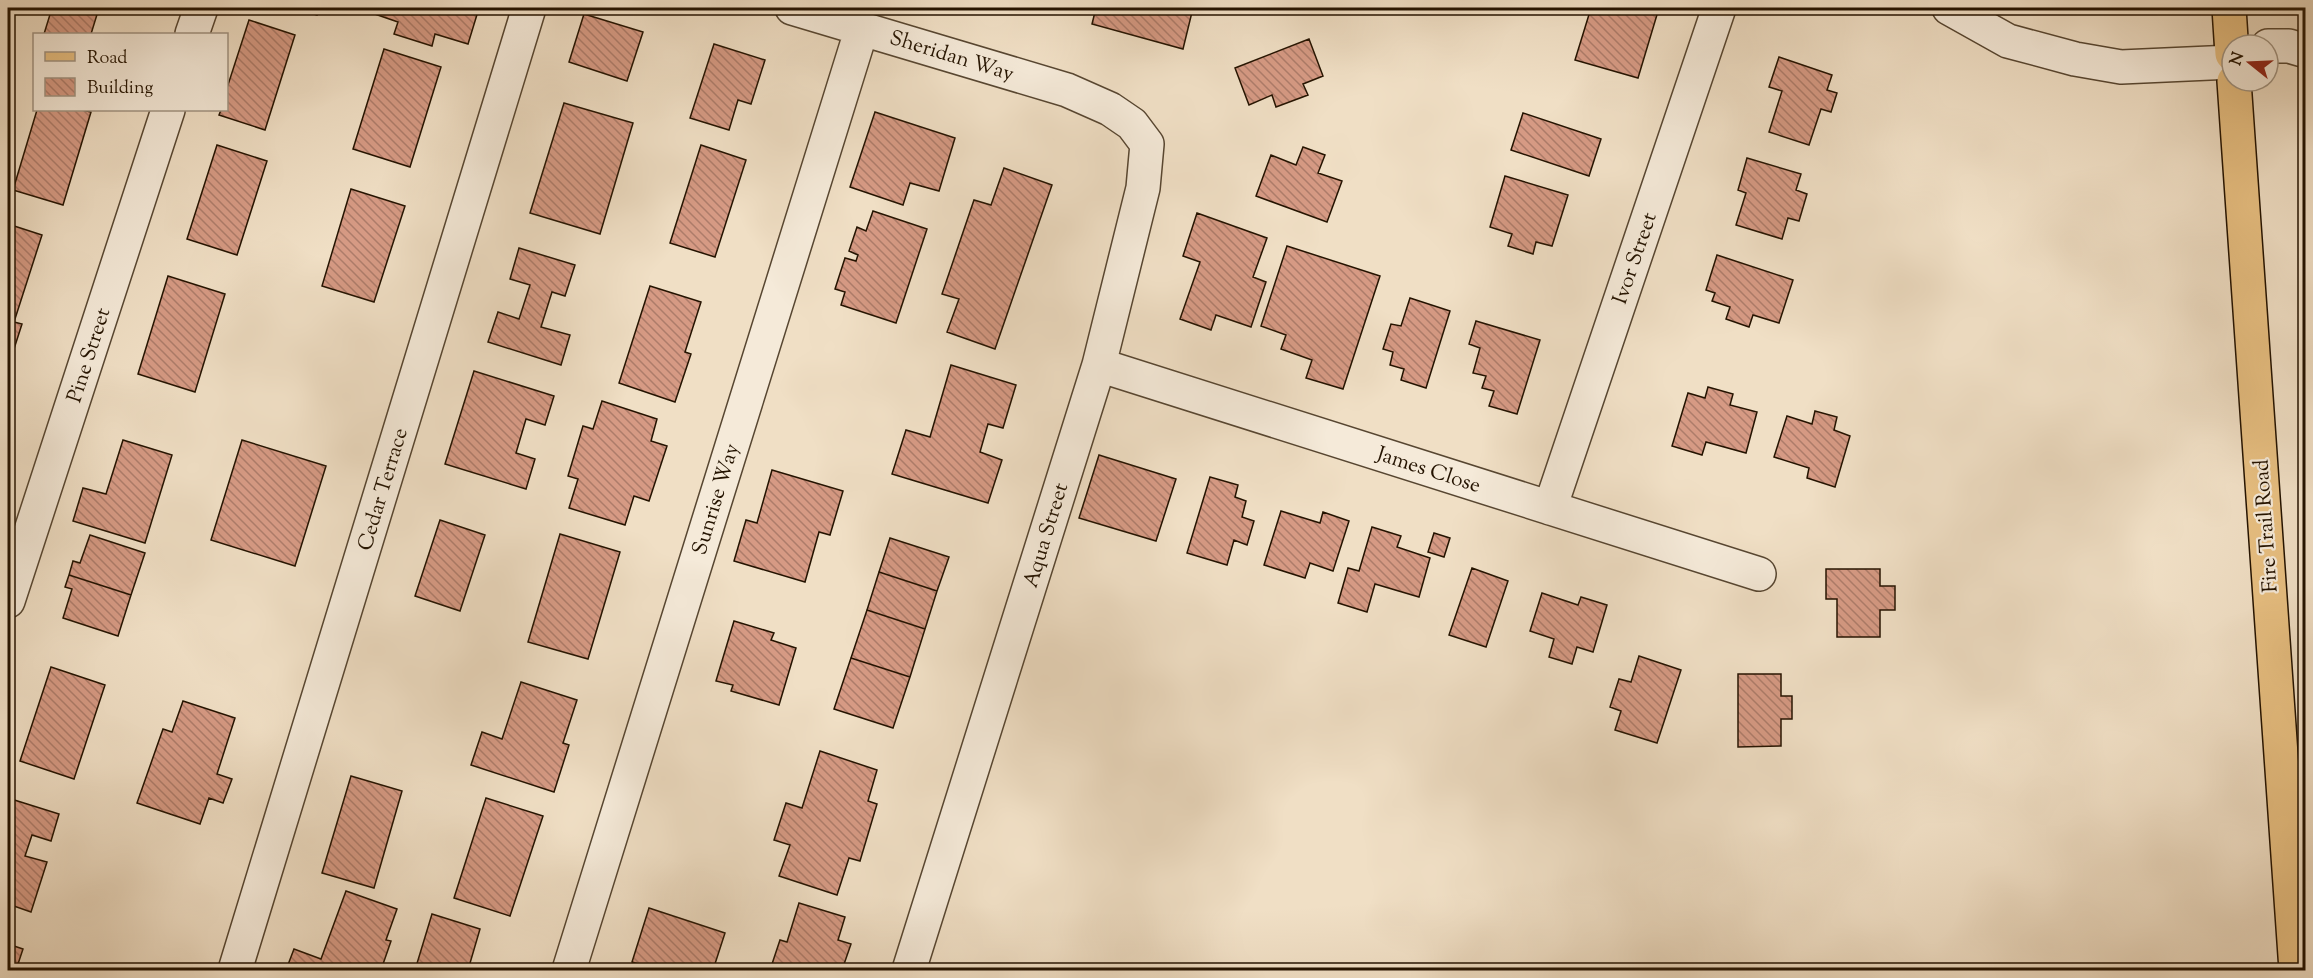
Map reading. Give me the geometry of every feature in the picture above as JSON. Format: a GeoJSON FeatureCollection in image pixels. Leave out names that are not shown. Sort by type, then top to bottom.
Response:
{"type":"FeatureCollection","features":[{"type":"Feature","properties":{"kind":"main road"},"geometry":{"type":"LineString","coordinates":[[2229,8],[2231,33]]}},
{"type":"Feature","properties":{"kind":"main road","name":"Fire Trail Road"},"geometry":{"type":"LineString","coordinates":[[2235,93],[2296,970]]}},
{"type":"Feature","properties":{"kind":"street"},"geometry":{"type":"LineString","coordinates":[[192,33],[201,8]]}},
{"type":"Feature","properties":{"kind":"street","name":"Cedar Terrace"},"geometry":{"type":"LineString","coordinates":[[235,970],[530,8]]}},
{"type":"Feature","properties":{"kind":"street","name":"Sheridan Way"},"geometry":{"type":"LineString","coordinates":[[792,8],[1067,90],[1110,110]]}},
{"type":"Feature","properties":{"kind":"street","name":"Ivor Street"},"geometry":{"type":"LineString","coordinates":[[1550,508],[1719,8]]}},
{"type":"Feature","properties":{"kind":"street"},"geometry":{"type":"LineString","coordinates":[[1949,8],[2008,41],[2075,58],[2121,67],[2220,63]]}},
{"type":"Feature","properties":{"kind":"street","name":"Sunrise Way"},"geometry":{"type":"LineString","coordinates":[[568,970],[862,28]]}},
{"type":"Feature","properties":{"kind":"street"},"geometry":{"type":"LineString","coordinates":[[2280,46],[2306,51]]}},
{"type":"Feature","properties":{"kind":"street","name":"Aqua Street"},"geometry":{"type":"LineString","coordinates":[[909,970],[1099,365],[1143,188],[1148,144],[1132,124],[1110,110]]}},
{"type":"Feature","properties":{"kind":"street","name":"Pine Street"},"geometry":{"type":"LineString","coordinates":[[8,602],[168,111]]}},
{"type":"Feature","properties":{"kind":"street","name":"James Close"},"geometry":{"type":"LineString","coordinates":[[1099,365],[1759,574]]}},
{"type":"Feature","properties":{"kind":"building"},"geometry":{"type":"Polygon","coordinates":[[[52,8],[99,8],[91,33],[44,33],[52,8]]]}},
{"type":"Feature","properties":{"kind":"building"},"geometry":{"type":"Polygon","coordinates":[[[295,8],[319,8],[317,15],[295,8]]]}},
{"type":"Feature","properties":{"kind":"building"},"geometry":{"type":"Polygon","coordinates":[[[371,8],[479,8],[468,44],[435,34],[432,46],[394,34],[398,22],[369,12],[371,8]]]}},
{"type":"Feature","properties":{"kind":"building"},"geometry":{"type":"Polygon","coordinates":[[[995,8],[1011,8],[1010,12],[995,8]]]}},
{"type":"Feature","properties":{"kind":"building"},"geometry":{"type":"Polygon","coordinates":[[[1017,8],[1042,8],[1041,14],[1017,8]]]}},
{"type":"Feature","properties":{"kind":"building"},"geometry":{"type":"Polygon","coordinates":[[[1096,8],[1193,8],[1183,49],[1092,24],[1096,8]]]}},
{"type":"Feature","properties":{"kind":"building"},"geometry":{"type":"Polygon","coordinates":[[[1532,8],[1550,8],[1549,13],[1532,8]]]}},
{"type":"Feature","properties":{"kind":"building"},"geometry":{"type":"Polygon","coordinates":[[[1591,8],[1659,8],[1638,78],[1575,60],[1591,8]]]}},
{"type":"Feature","properties":{"kind":"building"},"geometry":{"type":"Polygon","coordinates":[[[584,14],[643,32],[627,81],[569,62],[584,14]]]}},
{"type":"Feature","properties":{"kind":"building"},"geometry":{"type":"Polygon","coordinates":[[[249,20],[295,35],[265,130],[219,115],[221,111],[228,111],[228,85],[249,20]]]}},
{"type":"Feature","properties":{"kind":"building"},"geometry":{"type":"Polygon","coordinates":[[[1309,39],[1323,76],[1303,84],[1308,95],[1276,107],[1272,95],[1249,105],[1235,68],[1309,39]]]}},
{"type":"Feature","properties":{"kind":"building"},"geometry":{"type":"Polygon","coordinates":[[[714,44],[765,60],[751,104],[738,100],[729,130],[690,118],[714,44]]]}},
{"type":"Feature","properties":{"kind":"building"},"geometry":{"type":"Polygon","coordinates":[[[384,49],[441,67],[410,167],[353,149],[384,49]]]}},
{"type":"Feature","properties":{"kind":"building"},"geometry":{"type":"Polygon","coordinates":[[[1779,57],[1832,75],[1827,90],[1837,93],[1831,112],[1821,109],[1809,145],[1769,132],[1782,91],[1769,87],[1779,57]]]}},
{"type":"Feature","properties":{"kind":"building"},"geometry":{"type":"Polygon","coordinates":[[[564,103],[633,123],[600,234],[530,213],[564,103]]]}},
{"type":"Feature","properties":{"kind":"building"},"geometry":{"type":"Polygon","coordinates":[[[37,111],[91,112],[63,205],[13,190],[37,111]]]}},
{"type":"Feature","properties":{"kind":"building"},"geometry":{"type":"Polygon","coordinates":[[[875,112],[955,138],[939,191],[910,183],[903,205],[850,187],[875,112]]]}},
{"type":"Feature","properties":{"kind":"building"},"geometry":{"type":"Polygon","coordinates":[[[1523,113],[1601,139],[1589,176],[1511,150],[1523,113]]]}},
{"type":"Feature","properties":{"kind":"building"},"geometry":{"type":"Polygon","coordinates":[[[217,145],[267,161],[237,255],[187,239],[217,145]]]}},
{"type":"Feature","properties":{"kind":"building"},"geometry":{"type":"Polygon","coordinates":[[[701,145],[746,160],[715,257],[670,243],[701,145]]]}},
{"type":"Feature","properties":{"kind":"building"},"geometry":{"type":"Polygon","coordinates":[[[1303,147],[1325,155],[1318,173],[1342,181],[1327,222],[1256,196],[1271,155],[1296,165],[1303,147]]]}},
{"type":"Feature","properties":{"kind":"building"},"geometry":{"type":"Polygon","coordinates":[[[1747,158],[1801,174],[1796,190],[1807,194],[1799,221],[1788,218],[1782,239],[1736,225],[1746,193],[1738,190],[1747,158]]]}},
{"type":"Feature","properties":{"kind":"building"},"geometry":{"type":"Polygon","coordinates":[[[1004,168],[1052,185],[995,349],[947,332],[959,299],[942,294],[974,200],[991,205],[1004,168]]]}},
{"type":"Feature","properties":{"kind":"building"},"geometry":{"type":"Polygon","coordinates":[[[1505,176],[1568,195],[1552,246],[1536,242],[1533,254],[1508,246],[1512,234],[1490,227],[1505,176]]]}},
{"type":"Feature","properties":{"kind":"building"},"geometry":{"type":"Polygon","coordinates":[[[351,189],[405,206],[374,302],[322,286],[351,189]]]}},
{"type":"Feature","properties":{"kind":"building"},"geometry":{"type":"Polygon","coordinates":[[[873,211],[927,229],[896,323],[841,305],[845,292],[835,289],[845,258],[856,261],[858,255],[849,251],[857,227],[866,231],[873,211]]]}},
{"type":"Feature","properties":{"kind":"building"},"geometry":{"type":"Polygon","coordinates":[[[1197,213],[1267,238],[1253,277],[1266,282],[1251,327],[1216,315],[1211,330],[1180,319],[1200,262],[1183,256],[1197,213]]]}},
{"type":"Feature","properties":{"kind":"building"},"geometry":{"type":"Polygon","coordinates":[[[8,224],[42,235],[14,322],[22,324],[13,352],[8,350],[8,224]]]}},
{"type":"Feature","properties":{"kind":"building"},"geometry":{"type":"Polygon","coordinates":[[[1287,246],[1380,276],[1343,389],[1306,378],[1312,360],[1281,349],[1286,335],[1261,326],[1287,246]]]}},
{"type":"Feature","properties":{"kind":"building"},"geometry":{"type":"Polygon","coordinates":[[[519,248],[575,265],[565,296],[552,292],[541,327],[570,335],[561,365],[488,342],[498,312],[519,319],[530,285],[510,279],[519,248]]]}},
{"type":"Feature","properties":{"kind":"building"},"geometry":{"type":"Polygon","coordinates":[[[1717,255],[1793,280],[1779,323],[1753,315],[1749,327],[1726,319],[1730,307],[1712,301],[1715,293],[1706,290],[1717,255]]]}},
{"type":"Feature","properties":{"kind":"building"},"geometry":{"type":"Polygon","coordinates":[[[168,276],[225,294],[195,392],[138,374],[168,276]]]}},
{"type":"Feature","properties":{"kind":"building"},"geometry":{"type":"Polygon","coordinates":[[[650,286],[701,302],[685,352],[691,354],[675,402],[619,383],[650,286]]]}},
{"type":"Feature","properties":{"kind":"building"},"geometry":{"type":"Polygon","coordinates":[[[1410,298],[1450,311],[1426,388],[1401,380],[1404,369],[1390,365],[1393,352],[1383,349],[1391,324],[1401,326],[1410,298]]]}},
{"type":"Feature","properties":{"kind":"building"},"geometry":{"type":"Polygon","coordinates":[[[1476,321],[1540,340],[1517,414],[1489,406],[1494,391],[1482,388],[1486,376],[1473,373],[1480,348],[1469,344],[1476,321]]]}},
{"type":"Feature","properties":{"kind":"building"},"geometry":{"type":"Polygon","coordinates":[[[951,365],[1016,385],[1003,428],[988,424],[980,452],[1002,460],[988,503],[892,474],[906,430],[930,437],[951,365]]]}},
{"type":"Feature","properties":{"kind":"building"},"geometry":{"type":"Polygon","coordinates":[[[474,371],[554,396],[545,425],[526,419],[516,453],[535,459],[526,489],[445,464],[474,371]]]}},
{"type":"Feature","properties":{"kind":"building"},"geometry":{"type":"Polygon","coordinates":[[[1708,387],[1733,394],[1730,405],[1757,412],[1746,453],[1706,442],[1702,455],[1672,446],[1688,393],[1705,398],[1708,387]]]}},
{"type":"Feature","properties":{"kind":"building"},"geometry":{"type":"Polygon","coordinates":[[[602,401],[657,419],[651,441],[667,446],[649,501],[634,496],[625,525],[569,508],[578,479],[568,476],[583,426],[593,429],[602,401]]]}},
{"type":"Feature","properties":{"kind":"building"},"geometry":{"type":"Polygon","coordinates":[[[1815,411],[1837,417],[1834,430],[1850,436],[1835,487],[1807,478],[1809,468],[1774,457],[1787,416],[1812,424],[1815,411]]]}},
{"type":"Feature","properties":{"kind":"building"},"geometry":{"type":"Polygon","coordinates":[[[123,440],[172,455],[145,543],[73,521],[83,488],[106,494],[123,440]]]}},
{"type":"Feature","properties":{"kind":"building"},"geometry":{"type":"Polygon","coordinates":[[[242,440],[326,466],[295,566],[211,540],[242,440]]]}},
{"type":"Feature","properties":{"kind":"building"},"geometry":{"type":"Polygon","coordinates":[[[1099,455],[1176,479],[1156,541],[1079,518],[1099,455]]]}},
{"type":"Feature","properties":{"kind":"building"},"geometry":{"type":"Polygon","coordinates":[[[772,470],[843,491],[830,535],[819,532],[805,582],[734,561],[746,520],[757,523],[772,470]]]}},
{"type":"Feature","properties":{"kind":"building"},"geometry":{"type":"Polygon","coordinates":[[[1210,477],[1238,485],[1235,497],[1246,501],[1242,517],[1254,521],[1247,545],[1234,540],[1227,565],[1187,553],[1210,477]]]}},
{"type":"Feature","properties":{"kind":"building"},"geometry":{"type":"Polygon","coordinates":[[[1281,511],[1320,523],[1323,512],[1349,521],[1333,571],[1310,563],[1305,578],[1264,565],[1281,511]]]}},
{"type":"Feature","properties":{"kind":"building"},"geometry":{"type":"Polygon","coordinates":[[[440,520],[485,535],[460,611],[415,596],[440,520]]]}},
{"type":"Feature","properties":{"kind":"building"},"geometry":{"type":"Polygon","coordinates":[[[1372,527],[1401,536],[1397,547],[1430,558],[1419,597],[1375,584],[1367,612],[1338,603],[1348,568],[1359,571],[1372,527]]]}},
{"type":"Feature","properties":{"kind":"building"},"geometry":{"type":"Polygon","coordinates":[[[1434,533],[1450,538],[1444,557],[1428,552],[1434,533]]]}},
{"type":"Feature","properties":{"kind":"building"},"geometry":{"type":"Polygon","coordinates":[[[560,534],[620,552],[588,659],[528,642],[560,534]]]}},
{"type":"Feature","properties":{"kind":"building"},"geometry":{"type":"Polygon","coordinates":[[[90,535],[145,553],[131,595],[69,575],[73,561],[80,563],[90,535]]]}},
{"type":"Feature","properties":{"kind":"building"},"geometry":{"type":"Polygon","coordinates":[[[890,538],[949,557],[937,591],[879,572],[890,538]]]}},
{"type":"Feature","properties":{"kind":"building"},"geometry":{"type":"Polygon","coordinates":[[[1472,568],[1508,581],[1486,647],[1449,635],[1472,568]]]}},
{"type":"Feature","properties":{"kind":"building"},"geometry":{"type":"Polygon","coordinates":[[[1826,569],[1880,569],[1880,586],[1895,586],[1895,610],[1880,610],[1880,637],[1837,637],[1837,599],[1826,599],[1826,569]]]}},
{"type":"Feature","properties":{"kind":"building"},"geometry":{"type":"Polygon","coordinates":[[[879,572],[937,591],[925,629],[867,610],[879,572]]]}},
{"type":"Feature","properties":{"kind":"building"},"geometry":{"type":"Polygon","coordinates":[[[69,575],[131,595],[118,636],[63,618],[72,589],[65,587],[69,575]]]}},
{"type":"Feature","properties":{"kind":"building"},"geometry":{"type":"Polygon","coordinates":[[[1542,593],[1578,605],[1581,597],[1607,605],[1593,652],[1577,647],[1572,664],[1549,657],[1554,639],[1530,631],[1542,593]]]}},
{"type":"Feature","properties":{"kind":"building"},"geometry":{"type":"Polygon","coordinates":[[[867,610],[925,629],[910,677],[851,658],[867,610]]]}},
{"type":"Feature","properties":{"kind":"building"},"geometry":{"type":"Polygon","coordinates":[[[734,621],[774,633],[771,640],[796,648],[779,705],[731,691],[733,685],[716,681],[734,621]]]}},
{"type":"Feature","properties":{"kind":"building"},"geometry":{"type":"Polygon","coordinates":[[[1639,656],[1681,670],[1657,743],[1615,730],[1621,711],[1610,707],[1619,679],[1631,682],[1639,656]]]}},
{"type":"Feature","properties":{"kind":"building"},"geometry":{"type":"Polygon","coordinates":[[[851,658],[910,677],[893,728],[834,709],[851,658]]]}},
{"type":"Feature","properties":{"kind":"building"},"geometry":{"type":"Polygon","coordinates":[[[51,667],[105,685],[74,779],[20,761],[51,667]]]}},
{"type":"Feature","properties":{"kind":"building"},"geometry":{"type":"Polygon","coordinates":[[[1738,674],[1781,674],[1781,696],[1792,696],[1792,719],[1781,719],[1781,746],[1738,747],[1738,674]]]}},
{"type":"Feature","properties":{"kind":"building"},"geometry":{"type":"Polygon","coordinates":[[[521,682],[577,700],[563,743],[569,745],[554,792],[471,765],[482,732],[502,739],[521,682]]]}},
{"type":"Feature","properties":{"kind":"building"},"geometry":{"type":"Polygon","coordinates":[[[183,701],[235,718],[217,774],[232,779],[223,803],[209,798],[200,824],[137,803],[163,729],[172,732],[183,701]]]}},
{"type":"Feature","properties":{"kind":"building"},"geometry":{"type":"Polygon","coordinates":[[[820,751],[877,770],[868,801],[877,804],[860,861],[849,858],[837,895],[779,876],[790,845],[774,840],[786,803],[802,808],[820,751]]]}},
{"type":"Feature","properties":{"kind":"building"},"geometry":{"type":"Polygon","coordinates":[[[351,776],[402,791],[374,888],[322,873],[351,776]]]}},
{"type":"Feature","properties":{"kind":"building"},"geometry":{"type":"Polygon","coordinates":[[[8,798],[59,814],[51,841],[32,835],[25,856],[47,862],[31,912],[8,904],[8,798]]]}},
{"type":"Feature","properties":{"kind":"building"},"geometry":{"type":"Polygon","coordinates":[[[486,798],[543,816],[510,916],[454,898],[486,798]]]}},
{"type":"Feature","properties":{"kind":"building"},"geometry":{"type":"Polygon","coordinates":[[[346,891],[397,909],[386,940],[391,941],[381,970],[286,970],[294,949],[321,959],[346,891]]]}},
{"type":"Feature","properties":{"kind":"building"},"geometry":{"type":"Polygon","coordinates":[[[799,903],[845,917],[838,940],[851,944],[842,970],[770,970],[780,940],[787,942],[799,903]]]}},
{"type":"Feature","properties":{"kind":"building"},"geometry":{"type":"Polygon","coordinates":[[[649,908],[725,933],[713,970],[658,970],[632,962],[649,908]]]}},
{"type":"Feature","properties":{"kind":"building"},"geometry":{"type":"Polygon","coordinates":[[[432,914],[480,929],[468,970],[415,970],[432,914]]]}},
{"type":"Feature","properties":{"kind":"building"},"geometry":{"type":"Polygon","coordinates":[[[8,944],[23,949],[16,970],[8,970],[8,944]]]}}]}
